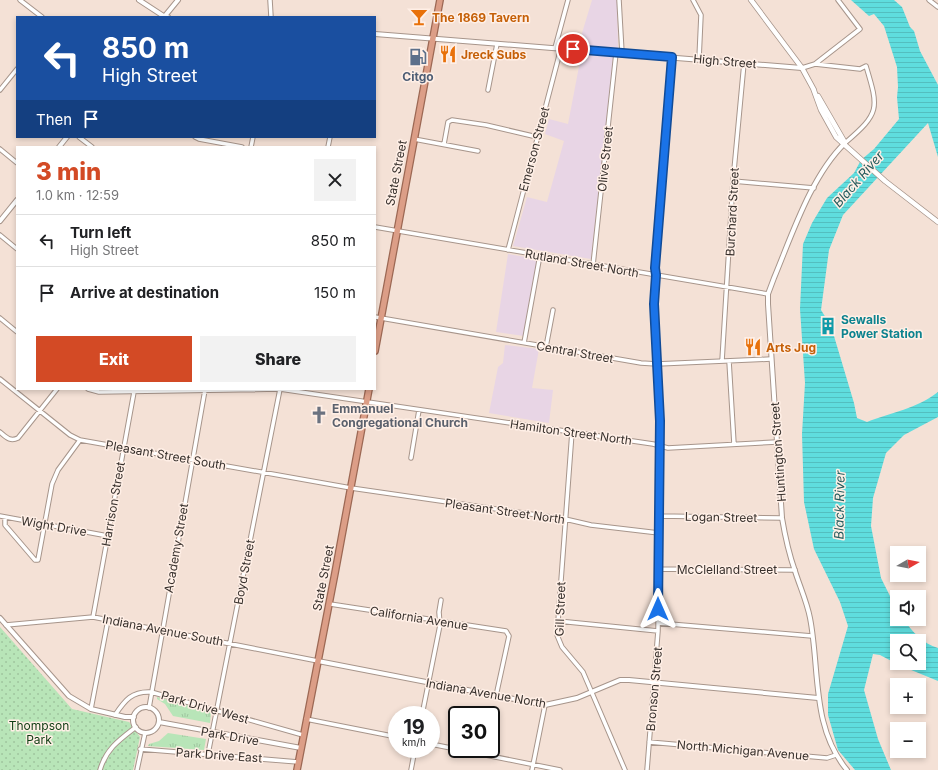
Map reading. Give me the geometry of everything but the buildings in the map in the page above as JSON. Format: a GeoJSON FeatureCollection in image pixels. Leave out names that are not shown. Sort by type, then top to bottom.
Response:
{"type":"FeatureCollection","features":[{"type":"Feature","properties":{"kind":"highway","name":"State Street"},"geometry":{"type":"LineString","coordinates":[[376,340],[378,318],[440,0]]}},
{"type":"Feature","properties":{"kind":"highway","name":"State Street"},"geometry":{"type":"LineString","coordinates":[[297,770],[306,718],[330,604],[368,390]]}},
{"type":"Feature","properties":{"kind":"main road"},"geometry":{"type":"LineString","coordinates":[[751,0],[802,68],[845,143],[885,181],[938,222]]}},
{"type":"Feature","properties":{"kind":"street"},"geometry":{"type":"LineString","coordinates":[[20,0],[41,16]]}},
{"type":"Feature","properties":{"kind":"street"},"geometry":{"type":"LineString","coordinates":[[139,0],[163,16]]}},
{"type":"Feature","properties":{"kind":"street"},"geometry":{"type":"LineString","coordinates":[[166,16],[178,0]]}},
{"type":"Feature","properties":{"kind":"street"},"geometry":{"type":"LineString","coordinates":[[270,0],[271,16]]}},
{"type":"Feature","properties":{"kind":"street"},"geometry":{"type":"LineString","coordinates":[[555,48],[568,0]]}},
{"type":"Feature","properties":{"kind":"street"},"geometry":{"type":"LineString","coordinates":[[619,0],[622,53]]}},
{"type":"Feature","properties":{"kind":"street"},"geometry":{"type":"LineString","coordinates":[[693,0],[701,15],[699,59]]}},
{"type":"Feature","properties":{"kind":"street"},"geometry":{"type":"LineString","coordinates":[[802,68],[815,64],[850,35],[860,29],[838,0]]}},
{"type":"Feature","properties":{"kind":"street"},"geometry":{"type":"LineString","coordinates":[[929,0],[938,7]]}},
{"type":"Feature","properties":{"kind":"street","name":"High Street"},"geometry":{"type":"LineString","coordinates":[[376,34],[802,68]]}},
{"type":"Feature","properties":{"kind":"street"},"geometry":{"type":"LineString","coordinates":[[488,90],[497,44]]}},
{"type":"Feature","properties":{"kind":"street","name":"Emerson Street"},"geometry":{"type":"LineString","coordinates":[[508,250],[561,48]]}},
{"type":"Feature","properties":{"kind":"street","name":"Olive Street"},"geometry":{"type":"LineString","coordinates":[[593,265],[616,53]]}},
{"type":"Feature","properties":{"kind":"street","name":"Bronson Street"},"geometry":{"type":"LineString","coordinates":[[647,770],[658,631],[660,447],[654,304],[655,268],[672,57]]}},
{"type":"Feature","properties":{"kind":"street","name":"Burchard Street"},"geometry":{"type":"LineString","coordinates":[[722,361],[733,181],[744,63]]}},
{"type":"Feature","properties":{"kind":"street"},"geometry":{"type":"LineString","coordinates":[[815,64],[860,69],[866,66],[875,104],[872,115],[866,125],[845,143]]}},
{"type":"Feature","properties":{"kind":"street"},"geometry":{"type":"LineString","coordinates":[[0,90],[16,70]]}},
{"type":"Feature","properties":{"kind":"street"},"geometry":{"type":"LineString","coordinates":[[444,144],[448,122],[452,120],[486,125],[537,137]]}},
{"type":"Feature","properties":{"kind":"street"},"geometry":{"type":"LineString","coordinates":[[60,146],[66,138]]}},
{"type":"Feature","properties":{"kind":"street"},"geometry":{"type":"LineString","coordinates":[[80,138],[91,146]]}},
{"type":"Feature","properties":{"kind":"street"},"geometry":{"type":"LineString","coordinates":[[196,138],[199,140],[236,146]]}},
{"type":"Feature","properties":{"kind":"street"},"geometry":{"type":"LineString","coordinates":[[414,138],[478,151]]}},
{"type":"Feature","properties":{"kind":"street","name":"Huntington Street"},"geometry":{"type":"LineString","coordinates":[[845,143],[831,159],[814,188],[768,294],[782,518],[795,570],[808,608],[818,698],[823,722],[836,755],[847,770]]}},
{"type":"Feature","properties":{"kind":"street"},"geometry":{"type":"LineString","coordinates":[[0,149],[16,162]]}},
{"type":"Feature","properties":{"kind":"street"},"geometry":{"type":"LineString","coordinates":[[733,181],[814,188]]}},
{"type":"Feature","properties":{"kind":"street"},"geometry":{"type":"LineString","coordinates":[[0,221],[16,201]]}},
{"type":"Feature","properties":{"kind":"street","name":"Rutland Street North"},"geometry":{"type":"LineString","coordinates":[[376,228],[768,294]]}},
{"type":"Feature","properties":{"kind":"street"},"geometry":{"type":"LineString","coordinates":[[0,235],[16,248]]}},
{"type":"Feature","properties":{"kind":"street"},"geometry":{"type":"LineString","coordinates":[[524,343],[540,255]]}},
{"type":"Feature","properties":{"kind":"street"},"geometry":{"type":"LineString","coordinates":[[546,346],[553,310]]}},
{"type":"Feature","properties":{"kind":"street"},"geometry":{"type":"LineString","coordinates":[[0,318],[16,331]]}},
{"type":"Feature","properties":{"kind":"street","name":"Central Street"},"geometry":{"type":"LineString","coordinates":[[378,318],[657,364],[771,359]]}},
{"type":"Feature","properties":{"kind":"street"},"geometry":{"type":"LineString","coordinates":[[729,361],[734,444]]}},
{"type":"Feature","properties":{"kind":"street","name":"Pleasant Street South"},"geometry":{"type":"LineString","coordinates":[[0,379],[70,435],[80,440],[351,488]]}},
{"type":"Feature","properties":{"kind":"street"},"geometry":{"type":"LineString","coordinates":[[0,432],[9,439],[14,440],[18,438],[57,390]]}},
{"type":"Feature","properties":{"kind":"street","name":"Hamilton Street North"},"geometry":{"type":"LineString","coordinates":[[92,390],[99,392],[205,390]]}},
{"type":"Feature","properties":{"kind":"street","name":"Academy Street"},"geometry":{"type":"LineString","coordinates":[[149,708],[161,629],[205,390]]}},
{"type":"Feature","properties":{"kind":"street","name":"Boyd Street"},"geometry":{"type":"LineString","coordinates":[[208,754],[280,390]]}},
{"type":"Feature","properties":{"kind":"street","name":"Hamilton Street North"},"geometry":{"type":"LineString","coordinates":[[287,390],[653,444],[668,448],[777,442]]}},
{"type":"Feature","properties":{"kind":"street","name":"Harrison Street"},"geometry":{"type":"LineString","coordinates":[[93,617],[134,392]]}},
{"type":"Feature","properties":{"kind":"street"},"geometry":{"type":"LineString","coordinates":[[410,458],[420,410]]}},
{"type":"Feature","properties":{"kind":"street","name":"Gill Street"},"geometry":{"type":"LineString","coordinates":[[572,432],[558,621],[559,642],[583,672],[625,770]]}},
{"type":"Feature","properties":{"kind":"street"},"geometry":{"type":"LineString","coordinates":[[2,517],[4,525],[35,560],[39,558],[52,484],[56,474],[80,440]]}},
{"type":"Feature","properties":{"kind":"street","name":"Pleasant Street North"},"geometry":{"type":"LineString","coordinates":[[351,488],[565,519],[591,525],[659,533]]}},
{"type":"Feature","properties":{"kind":"street","name":"Logan Street"},"geometry":{"type":"LineString","coordinates":[[659,516],[782,518]]}},
{"type":"Feature","properties":{"kind":"street","name":"Wight Drive"},"geometry":{"type":"LineString","coordinates":[[2,517],[108,536]]}},
{"type":"Feature","properties":{"kind":"street","name":"McClelland Street"},"geometry":{"type":"LineString","coordinates":[[658,569],[795,570]]}},
{"type":"Feature","properties":{"kind":"street"},"geometry":{"type":"LineString","coordinates":[[424,706],[440,621],[438,612],[441,600]]}},
{"type":"Feature","properties":{"kind":"street","name":"California Avenue"},"geometry":{"type":"LineString","coordinates":[[330,604],[508,632],[509,636],[496,696]]}},
{"type":"Feature","properties":{"kind":"street","name":"Indiana Avenue South"},"geometry":{"type":"LineString","coordinates":[[6,625],[93,617],[161,629],[318,661]]}},
{"type":"Feature","properties":{"kind":"street"},"geometry":{"type":"LineString","coordinates":[[0,618],[61,689],[76,701],[92,709],[115,715],[134,717]]}},
{"type":"Feature","properties":{"kind":"street"},"geometry":{"type":"LineString","coordinates":[[92,709],[108,620]]}},
{"type":"Feature","properties":{"kind":"street"},"geometry":{"type":"LineString","coordinates":[[558,621],[658,631]]}},
{"type":"Feature","properties":{"kind":"street"},"geometry":{"type":"LineString","coordinates":[[658,623],[812,636]]}},
{"type":"Feature","properties":{"kind":"street","name":"Indiana Avenue North"},"geometry":{"type":"LineString","coordinates":[[318,661],[545,705],[577,698],[620,680],[818,698]]}},
{"type":"Feature","properties":{"kind":"street","name":"Park Drive West"},"geometry":{"type":"LineString","coordinates":[[115,715],[129,696],[143,692],[151,692],[303,735]]}},
{"type":"Feature","properties":{"kind":"street"},"geometry":{"type":"LineString","coordinates":[[532,770],[545,705]]}},
{"type":"Feature","properties":{"kind":"street"},"geometry":{"type":"LineString","coordinates":[[141,708],[149,708],[155,711],[159,722],[155,729],[145,733],[136,727],[134,717],[141,708]]}},
{"type":"Feature","properties":{"kind":"street"},"geometry":{"type":"LineString","coordinates":[[306,718],[388,735]]}},
{"type":"Feature","properties":{"kind":"street","name":"Park Drive"},"geometry":{"type":"LineString","coordinates":[[159,722],[212,733],[301,748]]}},
{"type":"Feature","properties":{"kind":"street"},"geometry":{"type":"LineString","coordinates":[[100,770],[104,757],[110,748],[136,727]]}},
{"type":"Feature","properties":{"kind":"street"},"geometry":{"type":"LineString","coordinates":[[137,770],[140,750],[145,733]]}},
{"type":"Feature","properties":{"kind":"street","name":"North Michigan Avenue"},"geometry":{"type":"LineString","coordinates":[[649,742],[827,758],[836,755]]}},
{"type":"Feature","properties":{"kind":"street"},"geometry":{"type":"LineString","coordinates":[[440,746],[560,770]]}},
{"type":"Feature","properties":{"kind":"street","name":"Park Drive East"},"geometry":{"type":"LineString","coordinates":[[140,750],[298,762]]}},
{"type":"Feature","properties":{"kind":"street"},"geometry":{"type":"LineString","coordinates":[[411,770],[413,758]]}},
{"type":"Feature","properties":{"kind":"shaded area"},"geometry":{"type":"Polygon","coordinates":[[[592,0],[617,0],[618,47],[613,59],[591,259],[513,246],[527,197],[547,202],[564,141],[545,134],[549,119],[568,124],[581,56],[579,43],[592,0]]]}},
{"type":"Feature","properties":{"kind":"shaded area"},"geometry":{"type":"Polygon","coordinates":[[[508,254],[537,259],[524,336],[496,332],[508,254]]]}},
{"type":"Feature","properties":{"kind":"shaded area"},"geometry":{"type":"Polygon","coordinates":[[[505,345],[539,349],[532,388],[553,390],[549,423],[489,413],[498,367],[503,363],[505,345]]]}},
{"type":"Feature","properties":{"kind":"green space","name":"Thompson Park"},"geometry":{"type":"Polygon","coordinates":[[[0,627],[72,709],[129,722],[140,737],[133,770],[0,770],[0,627]]]}},
{"type":"Feature","properties":{"kind":"green space"},"geometry":{"type":"Polygon","coordinates":[[[157,697],[211,712],[210,723],[173,716],[165,704],[157,699],[157,697]]]}},
{"type":"Feature","properties":{"kind":"green space"},"geometry":{"type":"Polygon","coordinates":[[[168,733],[206,739],[204,750],[148,746],[149,744],[159,741],[168,733]]]}},
{"type":"Feature","properties":{"kind":"water","name":"Black River"},"geometry":{"type":"Polygon","coordinates":[[[851,0],[894,0],[902,7],[910,27],[914,31],[920,51],[938,85],[938,157],[928,123],[843,215],[829,250],[821,310],[831,326],[857,418],[867,422],[913,406],[930,398],[938,392],[938,417],[904,435],[886,453],[873,498],[871,526],[881,578],[890,596],[890,626],[909,626],[916,634],[890,634],[890,660],[880,655],[873,654],[864,690],[878,739],[891,770],[855,770],[838,750],[828,715],[828,694],[848,626],[840,602],[814,549],[804,502],[802,434],[805,383],[800,309],[803,244],[812,223],[827,198],[854,173],[861,160],[874,149],[899,119],[897,67],[884,26],[874,14],[869,16],[851,0]]]}},
{"type":"Feature","properties":{"kind":"water"},"geometry":{"type":"Polygon","coordinates":[[[926,642],[938,648],[938,681],[911,670],[926,670],[926,642]]]}},
{"type":"Feature","properties":{"kind":"place","name":"The 1869 Tavern"},"geometry":{"type":"Point","coordinates":[419,17]}},
{"type":"Feature","properties":{"kind":"place","name":"Jreck Subs"},"geometry":{"type":"Point","coordinates":[448,54]}},
{"type":"Feature","properties":{"kind":"place","name":"Citgo"},"geometry":{"type":"Point","coordinates":[418,57]}},
{"type":"Feature","properties":{"kind":"place","name":"Sewalls Power Station"},"geometry":{"type":"Point","coordinates":[828,326]}},
{"type":"Feature","properties":{"kind":"place","name":"Arts Jug"},"geometry":{"type":"Point","coordinates":[753,347]}},
{"type":"Feature","properties":{"kind":"place","name":"Emmanuel Congregational Church"},"geometry":{"type":"Point","coordinates":[319,415]}},
{"type":"Feature","properties":{"kind":"route"},"geometry":{"type":"LineString","coordinates":[[573,49],[672,57],[655,268],[654,304],[660,421],[658,609]]}}]}
